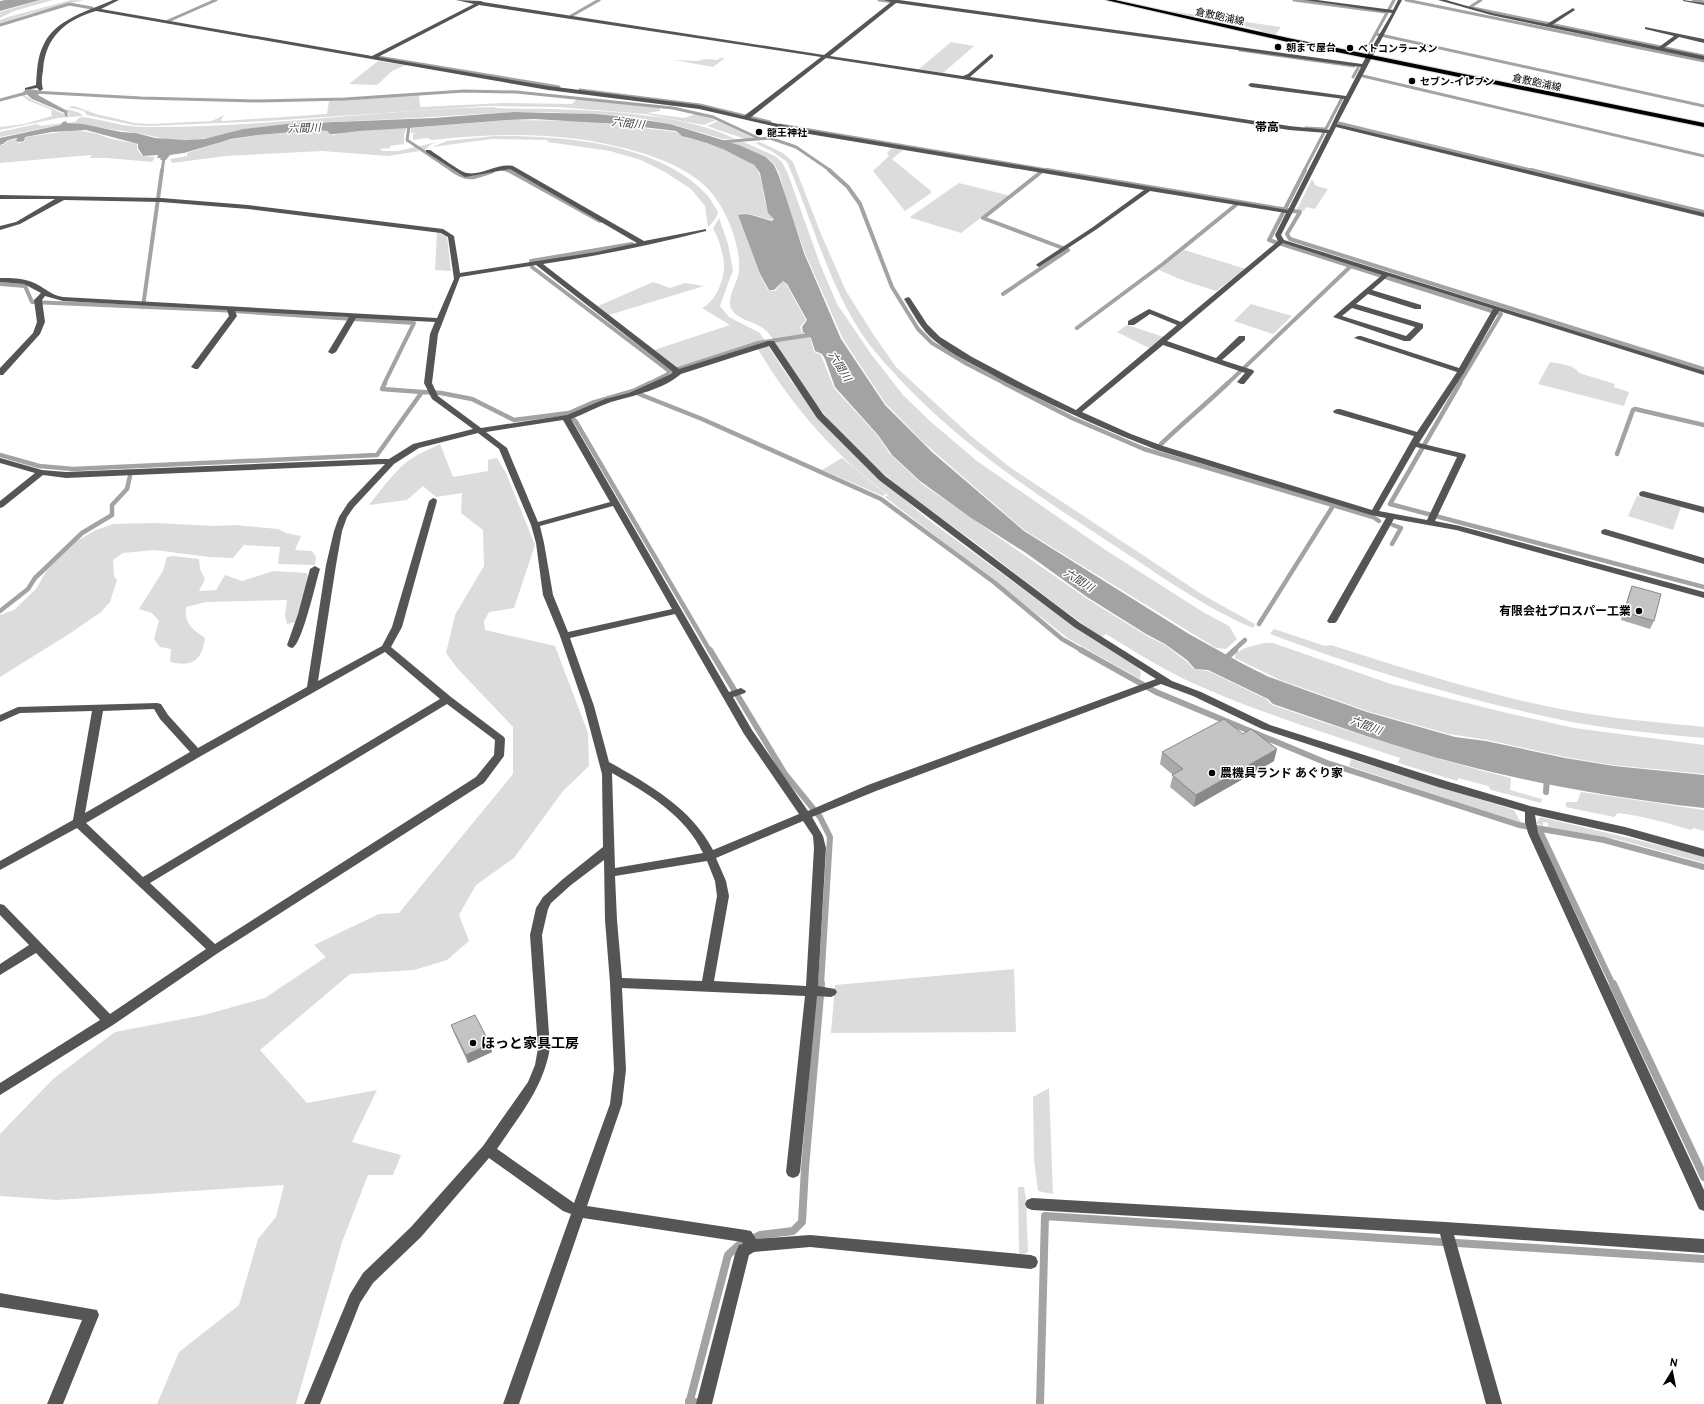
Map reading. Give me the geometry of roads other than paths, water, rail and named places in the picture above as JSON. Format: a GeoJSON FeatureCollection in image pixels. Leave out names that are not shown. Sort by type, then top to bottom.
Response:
{"type":"FeatureCollection","features":[{"type":"Feature","properties":{"kind":"main road","name":"倉敷飽浦線"},"geometry":{"type":"LineString","coordinates":[[1108,0],[1209,23],[1704,125]]}},
{"type":"Feature","properties":{"kind":"street"},"geometry":{"type":"LineString","coordinates":[[27,90],[40,88],[42,58],[48,40],[63,26],[87,12],[98,9],[117,0]]}},
{"type":"Feature","properties":{"kind":"street"},"geometry":{"type":"LineString","coordinates":[[458,0],[1289,128],[1327,132]]}},
{"type":"Feature","properties":{"kind":"street"},"geometry":{"type":"LineString","coordinates":[[376,57],[480,4],[485,0]]}},
{"type":"Feature","properties":{"kind":"street"},"geometry":{"type":"LineString","coordinates":[[886,0],[1363,66]]}},
{"type":"Feature","properties":{"kind":"street"},"geometry":{"type":"LineString","coordinates":[[1306,0],[1391,11]]}},
{"type":"Feature","properties":{"kind":"street"},"geometry":{"type":"LineString","coordinates":[[1280,243],[1278,235],[1327,132],[1334,125],[1363,66],[1381,35],[1391,11],[1400,0]]}},
{"type":"Feature","properties":{"kind":"street"},"geometry":{"type":"LineString","coordinates":[[1440,0],[1480,12],[1704,58]]}},
{"type":"Feature","properties":{"kind":"street"},"geometry":{"type":"LineString","coordinates":[[1685,0],[1704,4]]}},
{"type":"Feature","properties":{"kind":"street"},"geometry":{"type":"LineString","coordinates":[[748,117],[895,1]]}},
{"type":"Feature","properties":{"kind":"street"},"geometry":{"type":"LineString","coordinates":[[98,9],[100,11],[376,57],[554,89],[699,107],[748,117],[772,125],[1289,211]]}},
{"type":"Feature","properties":{"kind":"street"},"geometry":{"type":"LineString","coordinates":[[1548,25],[1574,9]]}},
{"type":"Feature","properties":{"kind":"street"},"geometry":{"type":"LineString","coordinates":[[1647,28],[1704,41]]}},
{"type":"Feature","properties":{"kind":"street"},"geometry":{"type":"LineString","coordinates":[[1661,48],[1678,35]]}},
{"type":"Feature","properties":{"kind":"street"},"geometry":{"type":"LineString","coordinates":[[965,78],[991,56]]}},
{"type":"Feature","properties":{"kind":"street"},"geometry":{"type":"LineString","coordinates":[[1251,85],[1348,98]]}},
{"type":"Feature","properties":{"kind":"street"},"geometry":{"type":"LineString","coordinates":[[1334,125],[1704,215]]}},
{"type":"Feature","properties":{"kind":"street"},"geometry":{"type":"LineString","coordinates":[[428,151],[465,175],[472,175],[504,166],[511,167],[644,244]]}},
{"type":"Feature","properties":{"kind":"street"},"geometry":{"type":"LineString","coordinates":[[1039,264],[1066,247],[1150,188]]}},
{"type":"Feature","properties":{"kind":"street"},"geometry":{"type":"LineString","coordinates":[[0,197],[158,200],[248,207],[443,231],[451,236],[458,275],[434,334],[428,378],[431,389],[435,397],[503,448],[535,525],[540,543],[548,595],[565,636],[589,706],[607,774],[610,848],[609,873],[620,1070],[616,1104],[511,1404]]}},
{"type":"Feature","properties":{"kind":"street"},"geometry":{"type":"LineString","coordinates":[[0,228],[18,223],[64,198]]}},
{"type":"Feature","properties":{"kind":"street"},"geometry":{"type":"LineString","coordinates":[[458,275],[533,264],[644,244],[704,230]]}},
{"type":"Feature","properties":{"kind":"street"},"geometry":{"type":"LineString","coordinates":[[1280,243],[1496,311],[1704,373]]}},
{"type":"Feature","properties":{"kind":"street"},"geometry":{"type":"LineString","coordinates":[[1078,413],[1280,243]]}},
{"type":"Feature","properties":{"kind":"street"},"geometry":{"type":"LineString","coordinates":[[533,264],[676,371]]}},
{"type":"Feature","properties":{"kind":"street"},"geometry":{"type":"LineString","coordinates":[[1351,305],[1420,326],[1407,339],[1337,317],[1367,291],[1385,276]]}},
{"type":"Feature","properties":{"kind":"street"},"geometry":{"type":"LineString","coordinates":[[0,280],[28,283],[48,296],[63,299],[353,317],[439,320]]}},
{"type":"Feature","properties":{"kind":"street"},"geometry":{"type":"LineString","coordinates":[[1367,291],[1418,307]]}},
{"type":"Feature","properties":{"kind":"street"},"geometry":{"type":"LineString","coordinates":[[0,373],[36,334],[41,322],[38,302],[44,292]]}},
{"type":"Feature","properties":{"kind":"street"},"geometry":{"type":"LineString","coordinates":[[908,299],[924,325],[937,339],[969,359],[1020,386],[1128,436],[1160,448],[1374,513],[1391,517],[1432,518],[1457,528],[1704,595]]}},
{"type":"Feature","properties":{"kind":"street"},"geometry":{"type":"LineString","coordinates":[[195,367],[233,316],[231,310]]}},
{"type":"Feature","properties":{"kind":"street"},"geometry":{"type":"LineString","coordinates":[[1131,324],[1149,311],[1182,325]]}},
{"type":"Feature","properties":{"kind":"street"},"geometry":{"type":"LineString","coordinates":[[1374,513],[1496,311]]}},
{"type":"Feature","properties":{"kind":"street"},"geometry":{"type":"LineString","coordinates":[[332,352],[353,317]]}},
{"type":"Feature","properties":{"kind":"street"},"geometry":{"type":"LineString","coordinates":[[1217,361],[1242,338]]}},
{"type":"Feature","properties":{"kind":"street"},"geometry":{"type":"LineString","coordinates":[[1358,338],[1461,371]]}},
{"type":"Feature","properties":{"kind":"street"},"geometry":{"type":"LineString","coordinates":[[1163,342],[1250,372],[1241,382]]}},
{"type":"Feature","properties":{"kind":"street"},"geometry":{"type":"LineString","coordinates":[[312,690],[331,565],[338,531],[343,517],[351,504],[391,462],[416,446],[481,430],[570,416],[608,401],[632,395],[672,377],[676,371],[770,343],[820,416],[882,478],[1077,625],[1169,683],[1281,732],[1530,810],[1625,831],[1704,853]]}},
{"type":"Feature","properties":{"kind":"street"},"geometry":{"type":"LineString","coordinates":[[1337,411],[1420,435]]}},
{"type":"Feature","properties":{"kind":"street"},"geometry":{"type":"LineString","coordinates":[[570,416],[616,503],[678,610],[735,693],[759,749],[812,812],[820,848],[821,992],[793,1172]]}},
{"type":"Feature","properties":{"kind":"street"},"geometry":{"type":"LineString","coordinates":[[1416,444],[1462,456],[1432,518]]}},
{"type":"Feature","properties":{"kind":"street"},"geometry":{"type":"LineString","coordinates":[[0,460],[41,472],[66,475],[376,460],[391,462]]}},
{"type":"Feature","properties":{"kind":"street"},"geometry":{"type":"LineString","coordinates":[[0,505],[41,472]]}},
{"type":"Feature","properties":{"kind":"street"},"geometry":{"type":"LineString","coordinates":[[1643,494],[1704,510]]}},
{"type":"Feature","properties":{"kind":"street"},"geometry":{"type":"LineString","coordinates":[[0,866],[197,753],[386,648],[396,627],[433,501]]}},
{"type":"Feature","properties":{"kind":"street"},"geometry":{"type":"LineString","coordinates":[[535,525],[616,503]]}},
{"type":"Feature","properties":{"kind":"street"},"geometry":{"type":"LineString","coordinates":[[1332,622],[1391,517]]}},
{"type":"Feature","properties":{"kind":"street"},"geometry":{"type":"LineString","coordinates":[[1605,532],[1704,561]]}},
{"type":"Feature","properties":{"kind":"street"},"geometry":{"type":"LineString","coordinates":[[292,645],[303,614],[315,568]]}},
{"type":"Feature","properties":{"kind":"street"},"geometry":{"type":"LineString","coordinates":[[565,636],[678,610]]}},
{"type":"Feature","properties":{"kind":"street"},"geometry":{"type":"LineString","coordinates":[[0,1090],[109,1021],[214,950],[480,780],[499,756],[500,739],[447,699],[386,648]]}},
{"type":"Feature","properties":{"kind":"street"},"geometry":{"type":"LineString","coordinates":[[609,873],[690,861],[710,856],[872,788],[1142,689],[1153,683],[1160,681],[1169,683]]}},
{"type":"Feature","properties":{"kind":"street"},"geometry":{"type":"LineString","coordinates":[[143,882],[447,699]]}},
{"type":"Feature","properties":{"kind":"street"},"geometry":{"type":"LineString","coordinates":[[0,719],[18,710],[157,706],[164,717],[197,753]]}},
{"type":"Feature","properties":{"kind":"street"},"geometry":{"type":"LineString","coordinates":[[78,822],[98,708]]}},
{"type":"Feature","properties":{"kind":"street"},"geometry":{"type":"LineString","coordinates":[[604,764],[638,782],[686,818],[698,833],[710,856],[723,887],[723,896],[707,986]]}},
{"type":"Feature","properties":{"kind":"street"},"geometry":{"type":"LineString","coordinates":[[1530,810],[1531,828],[1704,1205]]}},
{"type":"Feature","properties":{"kind":"street"},"geometry":{"type":"LineString","coordinates":[[78,822],[214,950]]}},
{"type":"Feature","properties":{"kind":"street"},"geometry":{"type":"LineString","coordinates":[[312,1404],[355,1299],[368,1278],[416,1232],[488,1150],[533,1085],[541,1065],[544,1048],[536,935],[542,908],[547,900],[567,882],[610,848]]}},
{"type":"Feature","properties":{"kind":"street"},"geometry":{"type":"LineString","coordinates":[[0,908],[109,1021]]}},
{"type":"Feature","properties":{"kind":"street"},"geometry":{"type":"LineString","coordinates":[[0,970],[37,946]]}},
{"type":"Feature","properties":{"kind":"street"},"geometry":{"type":"LineString","coordinates":[[616,983],[821,992]]}},
{"type":"Feature","properties":{"kind":"street"},"geometry":{"type":"LineString","coordinates":[[488,1150],[568,1207],[579,1211],[750,1242],[810,1241],[1031,1262]]}},
{"type":"Feature","properties":{"kind":"street"},"geometry":{"type":"LineString","coordinates":[[1032,1204],[1704,1246]]}},
{"type":"Feature","properties":{"kind":"street"},"geometry":{"type":"LineString","coordinates":[[1446,1231],[1494,1404]]}},
{"type":"Feature","properties":{"kind":"street"},"geometry":{"type":"LineString","coordinates":[[705,1400],[742,1254],[750,1242]]}},
{"type":"Feature","properties":{"kind":"street"},"geometry":{"type":"LineString","coordinates":[[0,1300],[92,1314],[55,1404]]}},
{"type":"Feature","properties":{"kind":"water"},"geometry":{"type":"Polygon","coordinates":[[[40,0],[0,11],[0,1],[40,0]]]}},
{"type":"Feature","properties":{"kind":"water"},"geometry":{"type":"Polygon","coordinates":[[[30,89],[41,91],[38,95],[69,112],[65,113],[32,99],[23,91],[30,89]]]}},
{"type":"Feature","properties":{"kind":"water","name":"六間川"},"geometry":{"type":"Polygon","coordinates":[[[514,112],[595,114],[670,124],[739,145],[766,157],[774,165],[779,176],[804,253],[841,339],[885,405],[932,452],[1024,531],[1189,634],[1269,677],[1367,712],[1455,737],[1486,741],[1565,758],[1614,766],[1704,775],[1704,808],[1612,796],[1551,785],[1490,772],[1389,744],[1273,704],[1268,699],[1208,670],[1195,669],[1187,660],[1165,644],[1146,634],[1087,597],[1026,553],[971,518],[920,481],[892,455],[878,435],[835,387],[825,359],[822,354],[815,351],[811,338],[803,332],[802,327],[807,320],[787,284],[783,281],[774,290],[769,290],[760,274],[738,215],[746,214],[772,221],[774,219],[768,213],[760,173],[754,165],[725,150],[682,136],[676,131],[618,124],[534,119],[334,134],[330,134],[327,131],[315,130],[258,135],[231,139],[184,153],[170,155],[166,160],[160,160],[161,158],[157,158],[158,155],[143,156],[138,148],[138,144],[86,130],[52,132],[25,137],[24,141],[19,142],[16,141],[17,138],[8,140],[0,145],[0,138],[60,125],[66,121],[67,123],[83,124],[121,132],[136,133],[155,138],[186,140],[204,139],[243,129],[286,124],[434,118],[514,112]]]}},
{"type":"Feature","properties":{"kind":"waterway"},"geometry":{"type":"LineString","coordinates":[[168,21],[216,0]]}},
{"type":"Feature","properties":{"kind":"waterway"},"geometry":{"type":"LineString","coordinates":[[571,16],[599,0]]}},
{"type":"Feature","properties":{"kind":"waterway"},"geometry":{"type":"LineString","coordinates":[[879,0],[895,2]]}},
{"type":"Feature","properties":{"kind":"waterway"},"geometry":{"type":"LineString","coordinates":[[1294,0],[1385,12]]}},
{"type":"Feature","properties":{"kind":"waterway"},"geometry":{"type":"LineString","coordinates":[[1370,44],[1394,0]]}},
{"type":"Feature","properties":{"kind":"waterway"},"geometry":{"type":"LineString","coordinates":[[1406,0],[1704,61]]}},
{"type":"Feature","properties":{"kind":"waterway"},"geometry":{"type":"LineString","coordinates":[[1470,7],[1481,0]]}},
{"type":"Feature","properties":{"kind":"waterway"},"geometry":{"type":"LineString","coordinates":[[1693,0],[1704,2]]}},
{"type":"Feature","properties":{"kind":"waterway"},"geometry":{"type":"LineString","coordinates":[[0,25],[69,4],[92,8]]}},
{"type":"Feature","properties":{"kind":"waterway"},"geometry":{"type":"LineString","coordinates":[[1473,8],[1704,56]]}},
{"type":"Feature","properties":{"kind":"waterway"},"geometry":{"type":"LineString","coordinates":[[1376,34],[1704,106]]}},
{"type":"Feature","properties":{"kind":"waterway"},"geometry":{"type":"LineString","coordinates":[[1240,50],[1354,66]]}},
{"type":"Feature","properties":{"kind":"waterway"},"geometry":{"type":"LineString","coordinates":[[378,57],[559,87]]}},
{"type":"Feature","properties":{"kind":"waterway"},"geometry":{"type":"LineString","coordinates":[[1353,77],[1358,68]]}},
{"type":"Feature","properties":{"kind":"waterway"},"geometry":{"type":"LineString","coordinates":[[1363,76],[1704,156]]}},
{"type":"Feature","properties":{"kind":"waterway"},"geometry":{"type":"LineString","coordinates":[[580,90],[700,105],[770,122]]}},
{"type":"Feature","properties":{"kind":"waterway"},"geometry":{"type":"LineString","coordinates":[[33,92],[141,98],[259,101],[345,99],[464,91],[516,92],[673,108],[713,117],[758,138]]}},
{"type":"Feature","properties":{"kind":"waterway"},"geometry":{"type":"LineString","coordinates":[[0,100],[30,92]]}},
{"type":"Feature","properties":{"kind":"waterway"},"geometry":{"type":"LineString","coordinates":[[1304,171],[1342,98]]}},
{"type":"Feature","properties":{"kind":"waterway"},"geometry":{"type":"LineString","coordinates":[[60,109],[66,112],[66,115]]}},
{"type":"Feature","properties":{"kind":"waterway"},"geometry":{"type":"LineString","coordinates":[[1339,123],[1535,171]]}},
{"type":"Feature","properties":{"kind":"waterway"},"geometry":{"type":"LineString","coordinates":[[414,124],[409,127],[407,140],[453,171]]}},
{"type":"Feature","properties":{"kind":"waterway"},"geometry":{"type":"LineString","coordinates":[[780,125],[1051,171]]}},
{"type":"Feature","properties":{"kind":"waterway"},"geometry":{"type":"LineString","coordinates":[[1306,128],[1325,129]]}},
{"type":"Feature","properties":{"kind":"waterway"},"geometry":{"type":"LineString","coordinates":[[720,142],[770,138],[796,147],[831,171]]}},
{"type":"Feature","properties":{"kind":"waterway"},"geometry":{"type":"LineString","coordinates":[[162,171],[164,158],[167,153]]}},
{"type":"Feature","properties":{"kind":"waterway"},"geometry":{"type":"LineString","coordinates":[[502,169],[510,171]]}},
{"type":"Feature","properties":{"kind":"waterway"},"geometry":{"type":"LineString","coordinates":[[143,307],[162,170]]}},
{"type":"Feature","properties":{"kind":"waterway"},"geometry":{"type":"LineString","coordinates":[[452,170],[458,174],[468,177],[493,171]]}},
{"type":"Feature","properties":{"kind":"waterway"},"geometry":{"type":"LineString","coordinates":[[829,170],[848,187],[860,204],[892,287],[918,329],[932,343],[967,364],[1006,384]]}},
{"type":"Feature","properties":{"kind":"waterway"},"geometry":{"type":"LineString","coordinates":[[1047,170],[1051,171]]}},
{"type":"Feature","properties":{"kind":"waterway"},"geometry":{"type":"LineString","coordinates":[[1285,209],[1305,170]]}},
{"type":"Feature","properties":{"kind":"waterway"},"geometry":{"type":"LineString","coordinates":[[1531,170],[1704,212]]}},
{"type":"Feature","properties":{"kind":"waterway"},"geometry":{"type":"LineString","coordinates":[[510,171],[600,221]]}},
{"type":"Feature","properties":{"kind":"waterway"},"geometry":{"type":"LineString","coordinates":[[1051,171],[1285,209]]}},
{"type":"Feature","properties":{"kind":"waterway"},"geometry":{"type":"LineString","coordinates":[[1003,294],[1068,250],[983,218],[1041,172]]}},
{"type":"Feature","properties":{"kind":"waterway"},"geometry":{"type":"LineString","coordinates":[[1077,328],[1163,264],[1237,204]]}},
{"type":"Feature","properties":{"kind":"waterway"},"geometry":{"type":"LineString","coordinates":[[1285,209],[1300,212],[1287,234],[1290,239],[1704,369]]}},
{"type":"Feature","properties":{"kind":"waterway"},"geometry":{"type":"LineString","coordinates":[[1285,209],[1269,240],[1351,266]]}},
{"type":"Feature","properties":{"kind":"waterway"},"geometry":{"type":"LineString","coordinates":[[632,244],[531,261],[532,267],[669,371],[668,374],[650,383]]}},
{"type":"Feature","properties":{"kind":"waterway"},"geometry":{"type":"LineString","coordinates":[[1227,384],[1351,266]]}},
{"type":"Feature","properties":{"kind":"waterway"},"geometry":{"type":"LineString","coordinates":[[1351,266],[1501,314],[1459,384]]}},
{"type":"Feature","properties":{"kind":"waterway"},"geometry":{"type":"LineString","coordinates":[[0,284],[25,286],[32,302],[143,307]]}},
{"type":"Feature","properties":{"kind":"waterway"},"geometry":{"type":"LineString","coordinates":[[143,307],[218,310],[414,323],[384,384]]}},
{"type":"Feature","properties":{"kind":"waterway"},"geometry":{"type":"LineString","coordinates":[[672,371],[758,343],[816,334]]}},
{"type":"Feature","properties":{"kind":"waterway"},"geometry":{"type":"LineString","coordinates":[[385,383],[382,389],[422,392]]}},
{"type":"Feature","properties":{"kind":"waterway"},"geometry":{"type":"LineString","coordinates":[[422,392],[441,393],[472,399],[514,420],[569,413],[592,403],[633,391],[650,383]]}},
{"type":"Feature","properties":{"kind":"waterway"},"geometry":{"type":"LineString","coordinates":[[1004,383],[1072,418],[1144,449],[1373,517],[1379,521]]}},
{"type":"Feature","properties":{"kind":"waterway"},"geometry":{"type":"LineString","coordinates":[[1161,444],[1228,383]]}},
{"type":"Feature","properties":{"kind":"waterway"},"geometry":{"type":"LineString","coordinates":[[1460,383],[1390,504],[1704,587]]}},
{"type":"Feature","properties":{"kind":"waterway"},"geometry":{"type":"LineString","coordinates":[[0,455],[39,466],[73,469],[377,455],[422,392]]}},
{"type":"Feature","properties":{"kind":"waterway"},"geometry":{"type":"LineString","coordinates":[[639,394],[702,419],[881,499],[995,583],[1062,639],[1083,651]]}},
{"type":"Feature","properties":{"kind":"waterway"},"geometry":{"type":"LineString","coordinates":[[1617,454],[1633,410],[1635,409],[1704,425]]}},
{"type":"Feature","properties":{"kind":"waterway"},"geometry":{"type":"LineString","coordinates":[[569,414],[576,422],[710,651]]}},
{"type":"Feature","properties":{"kind":"waterway"},"geometry":{"type":"LineString","coordinates":[[0,611],[28,589],[35,578],[82,533],[112,515],[112,505],[127,489],[130,476]]}},
{"type":"Feature","properties":{"kind":"waterway"},"geometry":{"type":"LineString","coordinates":[[1259,624],[1333,506]]}},
{"type":"Feature","properties":{"kind":"waterway"},"geometry":{"type":"LineString","coordinates":[[1392,544],[1401,528],[1393,525]]}},
{"type":"Feature","properties":{"kind":"waterway"},"geometry":{"type":"LineString","coordinates":[[1233,651],[1245,640]]}},
{"type":"Feature","properties":{"kind":"waterway"},"geometry":{"type":"LineString","coordinates":[[710,650],[785,774],[820,817],[830,837],[821,985]]}},
{"type":"Feature","properties":{"kind":"waterway"},"geometry":{"type":"LineString","coordinates":[[1081,650],[1156,692],[1327,763],[1519,825],[1604,840],[1704,867]]}},
{"type":"Feature","properties":{"kind":"waterway"},"geometry":{"type":"LineString","coordinates":[[1224,660],[1235,650]]}},
{"type":"Feature","properties":{"kind":"waterway"},"geometry":{"type":"LineString","coordinates":[[1546,792],[1547,777]]}},
{"type":"Feature","properties":{"kind":"waterway"},"geometry":{"type":"LineString","coordinates":[[1539,829],[1613,985]]}},
{"type":"Feature","properties":{"kind":"waterway"},"geometry":{"type":"LineString","coordinates":[[690,1401],[728,1255],[739,1245],[760,1235],[793,1231],[802,1222],[805,1168],[821,984]]}},
{"type":"Feature","properties":{"kind":"waterway"},"geometry":{"type":"LineString","coordinates":[[1613,984],[1704,1177]]}},
{"type":"Feature","properties":{"kind":"waterway"},"geometry":{"type":"LineString","coordinates":[[1040,1404],[1045,1216],[1704,1259]]}},
{"type":"Feature","properties":{"kind":"waterway"},"geometry":{"type":"LineString","coordinates":[[690,1401],[704,1404]]}},
{"type":"Feature","properties":{"kind":"place","name":"朝まで屋台"},"geometry":{"type":"Point","coordinates":[1278,47]}},
{"type":"Feature","properties":{"kind":"place","name":"ベトコンラーメン"},"geometry":{"type":"Point","coordinates":[1350,48]}},
{"type":"Feature","properties":{"kind":"place","name":"セブン-イレブン"},"geometry":{"type":"Point","coordinates":[1412,81]}},
{"type":"Feature","properties":{"kind":"place","name":"龍王神社"},"geometry":{"type":"Point","coordinates":[759,132]}},
{"type":"Feature","properties":{"kind":"place","name":"有限会社プロスパー工業"},"geometry":{"type":"Point","coordinates":[1639,611]}},
{"type":"Feature","properties":{"kind":"place","name":"農機具ランド あぐり家"},"geometry":{"type":"Point","coordinates":[1212,773]}},
{"type":"Feature","properties":{"kind":"place","name":"ほっと家具工房"},"geometry":{"type":"Point","coordinates":[473,1043]}},
{"type":"Feature","properties":{"kind":"district","name":"帯高"},"geometry":{"type":"Point","coordinates":[1267,127]}}]}
